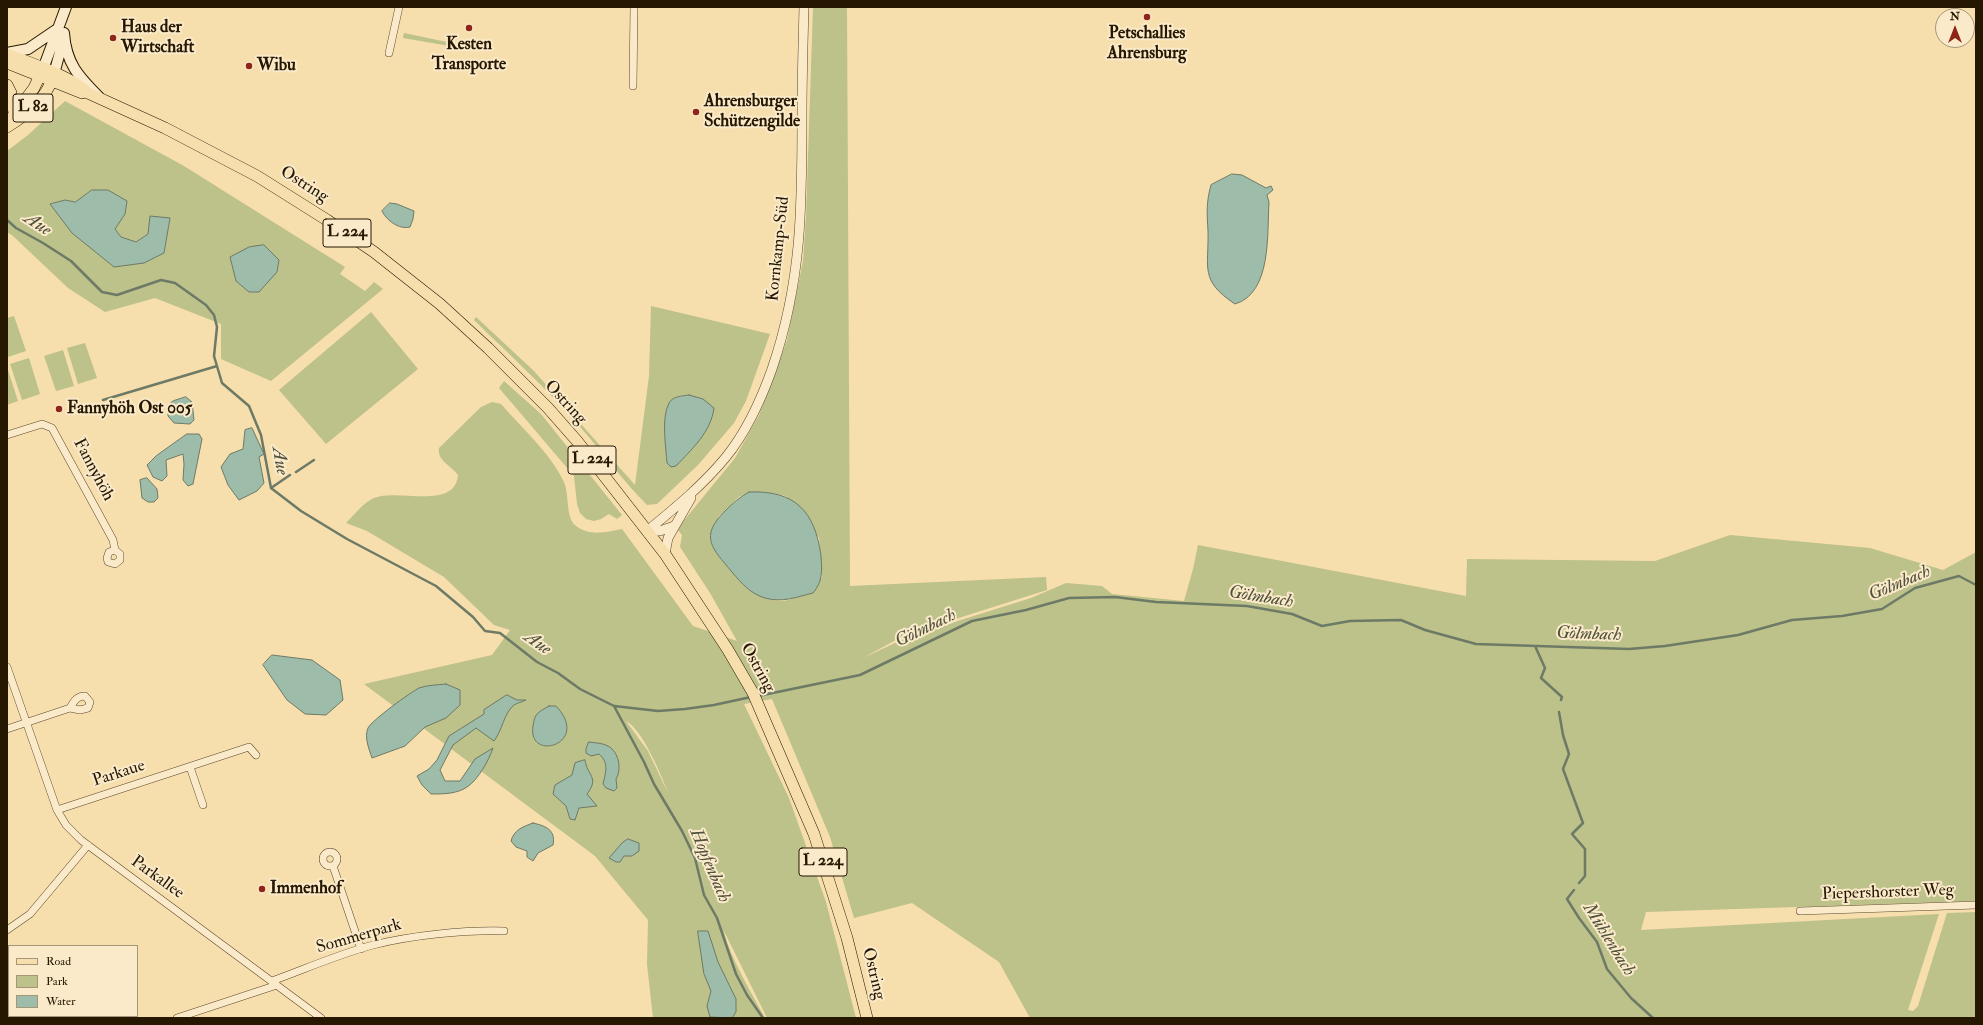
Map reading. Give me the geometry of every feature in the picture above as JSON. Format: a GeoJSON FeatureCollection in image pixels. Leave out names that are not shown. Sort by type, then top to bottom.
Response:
{"type":"FeatureCollection","features":[{"type":"Feature","properties":{"kind":"main road"},"geometry":{"type":"LineString","coordinates":[[53,78],[60,31],[66,7]]}},
{"type":"Feature","properties":{"kind":"main road"},"geometry":{"type":"LineString","coordinates":[[7,53],[28,49],[60,31]]}},
{"type":"Feature","properties":{"kind":"main road"},"geometry":{"type":"LineString","coordinates":[[41,73],[60,31]]}},
{"type":"Feature","properties":{"kind":"main road"},"geometry":{"type":"LineString","coordinates":[[60,31],[72,65],[101,100]]}},
{"type":"Feature","properties":{"kind":"main road","name":"Ostring"},"geometry":{"type":"LineString","coordinates":[[7,53],[41,73]]}},
{"type":"Feature","properties":{"kind":"main road","name":"Ostring"},"geometry":{"type":"LineString","coordinates":[[7,63],[41,73],[79,93],[88,93],[165,128],[256,176],[327,220],[411,280],[483,343],[548,408],[577,441],[665,554],[728,650],[752,693],[814,834],[847,938],[866,1018]]}},
{"type":"Feature","properties":{"kind":"main road","name":"L 82"},"geometry":{"type":"LineString","coordinates":[[7,124],[34,88],[41,73]]}},
{"type":"Feature","properties":{"kind":"main road","name":"L 82"},"geometry":{"type":"LineString","coordinates":[[7,127],[20,119],[36,105],[53,78]]}},
{"type":"Feature","properties":{"kind":"main road","name":"L 82"},"geometry":{"type":"LineString","coordinates":[[7,85],[11,93],[14,113]]}},
{"type":"Feature","properties":{"kind":"street"},"geometry":{"type":"LineString","coordinates":[[389,53],[399,7]]}},
{"type":"Feature","properties":{"kind":"street"},"geometry":{"type":"LineString","coordinates":[[633,86],[634,7]]}},
{"type":"Feature","properties":{"kind":"street","name":"Kornkamp-Süd"},"geometry":{"type":"LineString","coordinates":[[647,531],[694,492],[726,457],[755,411],[777,355],[792,295],[799,249],[802,195],[804,7]]}},
{"type":"Feature","properties":{"kind":"street","name":"Fannyhöh"},"geometry":{"type":"LineString","coordinates":[[7,435],[42,424],[52,428],[113,540],[115,550]]}},
{"type":"Feature","properties":{"kind":"street","name":"Kornkamp-Süd"},"geometry":{"type":"LineString","coordinates":[[665,554],[668,538],[694,492]]}},
{"type":"Feature","properties":{"kind":"street"},"geometry":{"type":"LineString","coordinates":[[647,531],[660,531],[674,526]]}},
{"type":"Feature","properties":{"kind":"street","name":"Parkallee"},"geometry":{"type":"LineString","coordinates":[[7,667],[28,722],[57,810],[70,830],[88,845],[321,1018]]}},
{"type":"Feature","properties":{"kind":"street"},"geometry":{"type":"LineString","coordinates":[[7,729],[70,708]]}},
{"type":"Feature","properties":{"kind":"street","name":"Parkaue"},"geometry":{"type":"LineString","coordinates":[[57,810],[249,748],[256,756]]}},
{"type":"Feature","properties":{"kind":"street"},"geometry":{"type":"LineString","coordinates":[[190,767],[203,805]]}},
{"type":"Feature","properties":{"kind":"street"},"geometry":{"type":"LineString","coordinates":[[7,930],[30,914],[88,845]]}},
{"type":"Feature","properties":{"kind":"street"},"geometry":{"type":"LineString","coordinates":[[332,866],[360,949]]}},
{"type":"Feature","properties":{"kind":"street","name":"Piepershorster Weg"},"geometry":{"type":"LineString","coordinates":[[1800,911],[1976,905]]}},
{"type":"Feature","properties":{"kind":"street","name":"Sommerpark"},"geometry":{"type":"LineString","coordinates":[[177,1018],[274,983],[360,949],[414,937],[477,930],[504,931]]}},
{"type":"Feature","properties":{"kind":"green space"},"geometry":{"type":"Polygon","coordinates":[[[813,7],[847,7],[850,586],[1046,577],[1047,590],[905,635],[863,658],[910,636],[1031,598],[1066,583],[1102,586],[1112,594],[1184,601],[1198,545],[1466,596],[1467,559],[1655,561],[1730,535],[1870,548],[1943,570],[1976,552],[1976,901],[1646,912],[1641,930],[1939,914],[1908,1010],[1913,1011],[1918,1006],[1947,913],[1976,912],[1976,1018],[1030,1018],[999,962],[912,903],[854,918],[830,837],[772,699],[744,704],[789,798],[826,902],[856,1018],[767,1018],[724,931],[736,963],[765,1018],[653,1018],[647,964],[648,920],[595,856],[364,684],[492,655],[510,630],[494,625],[444,577],[367,531],[346,523],[363,506],[374,498],[396,495],[424,496],[447,492],[454,486],[458,475],[442,460],[439,448],[481,407],[492,402],[501,404],[535,440],[551,460],[565,485],[570,516],[575,525],[580,529],[598,533],[622,529],[693,626],[737,641],[710,593],[680,547],[682,535],[677,529],[735,458],[759,415],[787,340],[803,261],[806,217],[813,7]],[[749,492],[739,497],[718,517],[732,569],[740,581],[763,596],[773,600],[790,600],[805,591],[822,577],[819,538],[786,496],[773,493],[749,492]],[[626,721],[648,751],[669,795],[657,766],[645,744],[639,734],[626,721]]]}},
{"type":"Feature","properties":{"kind":"green space"},"geometry":{"type":"Polygon","coordinates":[[[404,33],[480,49],[479,51],[403,38],[404,33]]]}},
{"type":"Feature","properties":{"kind":"green space"},"geometry":{"type":"Polygon","coordinates":[[[65,101],[184,166],[345,267],[340,274],[365,291],[374,282],[383,289],[271,381],[221,359],[221,324],[155,298],[105,312],[68,288],[7,232],[7,151],[28,135],[65,101]],[[92,190],[75,202],[65,200],[50,204],[94,250],[114,267],[164,253],[170,218],[136,242],[121,237],[114,229],[125,214],[92,190]],[[264,245],[277,273],[279,260],[264,245]]]}},
{"type":"Feature","properties":{"kind":"green space"},"geometry":{"type":"Polygon","coordinates":[[[651,306],[770,334],[746,401],[734,423],[698,465],[657,504],[647,505],[555,400],[474,320],[476,317],[534,371],[635,485],[649,376],[651,306]],[[689,395],[678,396],[670,402],[665,424],[667,463],[703,399],[689,395]]]}},
{"type":"Feature","properties":{"kind":"green space"},"geometry":{"type":"Polygon","coordinates":[[[371,312],[418,369],[326,444],[279,390],[371,312]]]}},
{"type":"Feature","properties":{"kind":"green space"},"geometry":{"type":"Polygon","coordinates":[[[14,316],[26,351],[8,357],[7,318],[14,316]]]}},
{"type":"Feature","properties":{"kind":"green space"},"geometry":{"type":"Polygon","coordinates":[[[85,343],[97,378],[78,384],[67,348],[85,343]]]}},
{"type":"Feature","properties":{"kind":"green space"},"geometry":{"type":"Polygon","coordinates":[[[63,350],[74,386],[56,391],[44,356],[63,350]]]}},
{"type":"Feature","properties":{"kind":"green space"},"geometry":{"type":"Polygon","coordinates":[[[29,358],[40,394],[22,400],[10,364],[29,358]]]}},
{"type":"Feature","properties":{"kind":"green space"},"geometry":{"type":"Polygon","coordinates":[[[7,367],[18,401],[7,405],[7,367]]]}},
{"type":"Feature","properties":{"kind":"green space"},"geometry":{"type":"Polygon","coordinates":[[[504,381],[541,414],[622,515],[617,519],[609,514],[594,521],[586,519],[580,513],[577,504],[574,476],[499,388],[504,381]]]}},
{"type":"Feature","properties":{"kind":"water"},"geometry":{"type":"Polygon","coordinates":[[[1232,174],[1242,175],[1266,188],[1271,186],[1273,190],[1267,195],[1269,202],[1267,245],[1261,275],[1256,288],[1247,298],[1235,304],[1216,288],[1208,272],[1207,264],[1207,208],[1211,185],[1232,174]]]}},
{"type":"Feature","properties":{"kind":"water"},"geometry":{"type":"Polygon","coordinates":[[[92,190],[108,190],[127,201],[125,214],[115,229],[121,237],[136,242],[148,234],[150,216],[170,218],[164,253],[144,263],[114,267],[72,233],[50,204],[65,200],[75,202],[92,190]]]}},
{"type":"Feature","properties":{"kind":"water"},"geometry":{"type":"Polygon","coordinates":[[[390,203],[397,204],[414,211],[410,227],[406,228],[397,226],[387,218],[382,211],[390,203]]]}},
{"type":"Feature","properties":{"kind":"water"},"geometry":{"type":"Polygon","coordinates":[[[264,245],[279,260],[277,272],[259,292],[249,292],[236,281],[230,257],[249,247],[264,245]]]}},
{"type":"Feature","properties":{"kind":"water"},"geometry":{"type":"Polygon","coordinates":[[[689,395],[703,399],[714,408],[712,417],[700,440],[676,466],[671,467],[667,463],[665,416],[669,403],[673,399],[689,395]]]}},
{"type":"Feature","properties":{"kind":"water"},"geometry":{"type":"Polygon","coordinates":[[[186,397],[192,402],[194,420],[190,424],[174,423],[168,416],[168,405],[173,401],[186,397]]]}},
{"type":"Feature","properties":{"kind":"water"},"geometry":{"type":"Polygon","coordinates":[[[252,428],[264,454],[259,457],[264,483],[257,491],[239,500],[228,485],[221,467],[230,454],[243,449],[245,430],[252,428]]]}},
{"type":"Feature","properties":{"kind":"water"},"geometry":{"type":"Polygon","coordinates":[[[187,434],[199,434],[202,439],[193,484],[188,486],[183,480],[183,454],[166,460],[167,476],[162,481],[153,477],[147,465],[156,456],[187,434]]]}},
{"type":"Feature","properties":{"kind":"water"},"geometry":{"type":"Polygon","coordinates":[[[147,478],[157,489],[158,498],[154,502],[148,502],[142,498],[140,480],[147,478]]]}},
{"type":"Feature","properties":{"kind":"water"},"geometry":{"type":"Polygon","coordinates":[[[749,492],[765,492],[779,495],[800,506],[808,515],[818,540],[822,571],[819,584],[813,593],[784,600],[760,596],[751,591],[735,576],[714,549],[711,542],[712,528],[725,511],[749,492]]]}},
{"type":"Feature","properties":{"kind":"water"},"geometry":{"type":"Polygon","coordinates":[[[272,655],[312,660],[340,680],[343,700],[326,715],[305,714],[287,700],[263,665],[272,655]]]}},
{"type":"Feature","properties":{"kind":"water"},"geometry":{"type":"Polygon","coordinates":[[[446,684],[460,690],[460,705],[446,718],[425,727],[405,746],[372,758],[367,743],[367,732],[371,724],[392,706],[419,688],[446,684]]]}},
{"type":"Feature","properties":{"kind":"water"},"geometry":{"type":"Polygon","coordinates":[[[507,695],[517,700],[526,700],[515,704],[511,708],[505,717],[494,741],[476,728],[453,745],[440,770],[445,781],[460,781],[475,759],[493,748],[479,775],[471,784],[459,791],[445,794],[431,794],[422,785],[417,776],[429,769],[437,760],[449,736],[484,714],[484,710],[507,695]]]}},
{"type":"Feature","properties":{"kind":"water"},"geometry":{"type":"Polygon","coordinates":[[[549,706],[556,706],[565,719],[567,730],[563,739],[556,744],[547,746],[539,744],[534,737],[533,726],[537,714],[549,706]]]}},
{"type":"Feature","properties":{"kind":"water"},"geometry":{"type":"Polygon","coordinates":[[[589,742],[608,746],[615,752],[619,770],[616,779],[617,788],[614,791],[606,788],[603,784],[606,768],[602,757],[599,754],[591,756],[586,753],[589,742]]]}},
{"type":"Feature","properties":{"kind":"water"},"geometry":{"type":"Polygon","coordinates":[[[585,760],[593,780],[591,788],[587,794],[597,806],[579,808],[575,820],[570,819],[566,806],[553,794],[555,785],[572,775],[575,763],[585,760]]]}},
{"type":"Feature","properties":{"kind":"water"},"geometry":{"type":"Polygon","coordinates":[[[533,823],[546,827],[551,832],[554,840],[553,845],[538,853],[533,861],[527,857],[527,851],[516,847],[511,841],[514,834],[519,829],[533,823]]]}},
{"type":"Feature","properties":{"kind":"water"},"geometry":{"type":"Polygon","coordinates":[[[628,839],[639,843],[639,851],[632,856],[624,856],[620,862],[616,862],[609,858],[622,843],[628,839]]]}},
{"type":"Feature","properties":{"kind":"water"},"geometry":{"type":"Polygon","coordinates":[[[698,931],[708,931],[718,962],[736,999],[736,1012],[732,1018],[710,1017],[707,1006],[711,991],[704,974],[698,931]]]}},
{"type":"Feature","properties":{"kind":"waterway","name":"Aue"},"geometry":{"type":"LineString","coordinates":[[7,220],[16,228],[71,261],[102,292],[117,295],[161,280],[175,283],[206,305],[214,315],[217,327],[214,356],[222,383],[249,406],[261,435],[271,488],[301,511],[347,539],[436,586],[473,617],[485,631],[500,633],[537,662],[558,673],[580,689],[614,706],[658,711],[714,705],[751,697]]}},
{"type":"Feature","properties":{"kind":"waterway"},"geometry":{"type":"LineString","coordinates":[[103,400],[217,366]]}},
{"type":"Feature","properties":{"kind":"waterway"},"geometry":{"type":"LineString","coordinates":[[296,472],[314,460]]}},
{"type":"Feature","properties":{"kind":"waterway"},"geometry":{"type":"LineString","coordinates":[[271,488],[290,475]]}},
{"type":"Feature","properties":{"kind":"waterway","name":"Gölmbach"},"geometry":{"type":"LineString","coordinates":[[758,696],[860,675],[972,621],[1026,610],[1069,598],[1115,597],[1156,602],[1247,606],[1292,614],[1322,626],[1350,621],[1401,620],[1425,630],[1476,644],[1629,649],[1665,646],[1738,635],[1792,620],[1842,616],[1882,609],[1915,588],[1959,576],[1976,585]]}},
{"type":"Feature","properties":{"kind":"waterway","name":"Mühlenbach"},"geometry":{"type":"LineString","coordinates":[[1535,646],[1545,668],[1541,678],[1562,697],[1561,700]]}},
{"type":"Feature","properties":{"kind":"waterway","name":"Hopfenbach"},"geometry":{"type":"LineString","coordinates":[[614,706],[654,784],[682,831],[695,858],[704,895],[717,918],[736,974],[747,995],[763,1018]]}},
{"type":"Feature","properties":{"kind":"waterway","name":"Mühlenbach"},"geometry":{"type":"LineString","coordinates":[[1559,712],[1563,735],[1569,754],[1563,769],[1583,823],[1572,834],[1585,849],[1585,876],[1579,883]]}},
{"type":"Feature","properties":{"kind":"waterway","name":"Mühlenbach"},"geometry":{"type":"LineString","coordinates":[[1574,890],[1567,899],[1597,942],[1607,969],[1631,998],[1653,1018]]}},
{"type":"Feature","properties":{"kind":"place","name":"Petschallies Ahrensburg"},"geometry":{"type":"Point","coordinates":[1147,17]}},
{"type":"Feature","properties":{"kind":"place","name":"Kesten Transporte"},"geometry":{"type":"Point","coordinates":[469,28]}},
{"type":"Feature","properties":{"kind":"place","name":"Haus der Wirtschaft"},"geometry":{"type":"Point","coordinates":[113,38]}},
{"type":"Feature","properties":{"kind":"place","name":"Wibu"},"geometry":{"type":"Point","coordinates":[249,66]}},
{"type":"Feature","properties":{"kind":"place","name":"Ahrensburger Schützengilde"},"geometry":{"type":"Point","coordinates":[696,112]}},
{"type":"Feature","properties":{"kind":"place","name":"Fannyhöh Ost 005"},"geometry":{"type":"Point","coordinates":[59,409]}},
{"type":"Feature","properties":{"kind":"place","name":"Immenhof"},"geometry":{"type":"Point","coordinates":[262,889]}}]}
